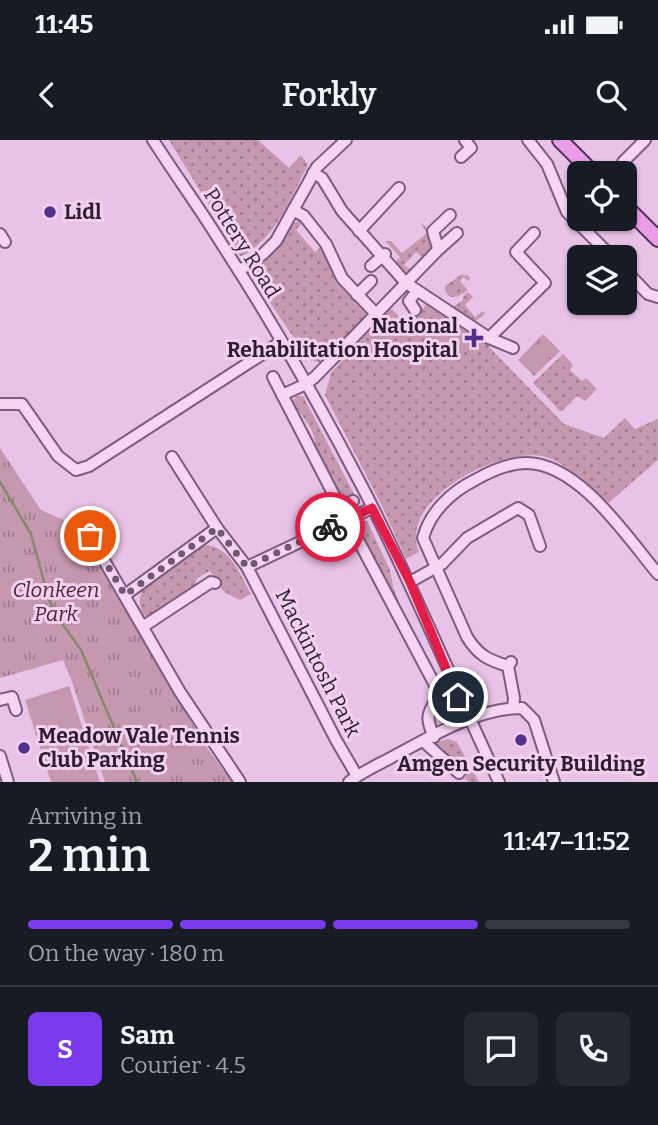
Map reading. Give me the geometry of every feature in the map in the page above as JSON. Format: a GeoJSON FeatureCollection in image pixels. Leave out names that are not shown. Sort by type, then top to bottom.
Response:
{"type":"FeatureCollection","features":[{"type":"Feature","properties":{"kind":"main road"},"geometry":{"type":"LineString","coordinates":[[560,140],[581,161]]}},
{"type":"Feature","properties":{"kind":"main road"},"geometry":{"type":"LineString","coordinates":[[637,218],[658,239]]}},
{"type":"Feature","properties":{"kind":"street","name":"Pottery Road"},"geometry":{"type":"LineString","coordinates":[[153,140],[239,271],[306,384],[410,582],[469,720],[499,782]]}},
{"type":"Feature","properties":{"kind":"street"},"geometry":{"type":"LineString","coordinates":[[461,157],[471,148],[465,140]]}},
{"type":"Feature","properties":{"kind":"street"},"geometry":{"type":"LineString","coordinates":[[624,161],[645,140]]}},
{"type":"Feature","properties":{"kind":"street"},"geometry":{"type":"LineString","coordinates":[[527,141],[547,164],[567,212],[598,245]]}},
{"type":"Feature","properties":{"kind":"street"},"geometry":{"type":"LineString","coordinates":[[239,271],[276,241],[313,173],[339,142]]}},
{"type":"Feature","properties":{"kind":"street"},"geometry":{"type":"LineString","coordinates":[[313,173],[323,178],[342,211],[384,255],[406,283],[489,338],[513,348]]}},
{"type":"Feature","properties":{"kind":"street"},"geometry":{"type":"LineString","coordinates":[[359,231],[399,188]]}},
{"type":"Feature","properties":{"kind":"street"},"geometry":{"type":"LineString","coordinates":[[293,210],[304,216],[316,235],[328,247],[342,278],[375,313]]}},
{"type":"Feature","properties":{"kind":"street"},"geometry":{"type":"LineString","coordinates":[[438,250],[433,231],[450,215]]}},
{"type":"Feature","properties":{"kind":"street"},"geometry":{"type":"LineString","coordinates":[[282,395],[306,384],[335,358],[375,313],[457,233]]}},
{"type":"Feature","properties":{"kind":"street"},"geometry":{"type":"LineString","coordinates":[[489,338],[545,283],[516,252],[534,233]]}},
{"type":"Feature","properties":{"kind":"street"},"geometry":{"type":"LineString","coordinates":[[371,266],[384,255]]}},
{"type":"Feature","properties":{"kind":"street"},"geometry":{"type":"LineString","coordinates":[[357,295],[371,281]]}},
{"type":"Feature","properties":{"kind":"street"},"geometry":{"type":"LineString","coordinates":[[637,283],[648,294],[658,297]]}},
{"type":"Feature","properties":{"kind":"street"},"geometry":{"type":"LineString","coordinates":[[415,310],[409,301],[417,291]]}},
{"type":"Feature","properties":{"kind":"street"},"geometry":{"type":"LineString","coordinates":[[0,404],[22,404],[58,456],[76,470],[89,466],[281,342]]}},
{"type":"Feature","properties":{"kind":"street"},"geometry":{"type":"LineString","coordinates":[[272,377],[335,509],[353,501]]}},
{"type":"Feature","properties":{"kind":"street","name":"Mackintosh Park"},"geometry":{"type":"LineString","coordinates":[[172,457],[217,528],[247,567],[336,740],[353,779]]}},
{"type":"Feature","properties":{"kind":"street"},"geometry":{"type":"LineString","coordinates":[[513,708],[510,664],[486,659],[475,650],[423,538],[427,525],[441,506],[460,488],[483,475],[524,463],[562,473],[604,508],[658,574]]}},
{"type":"Feature","properties":{"kind":"street"},"geometry":{"type":"LineString","coordinates":[[247,567],[372,508]]}},
{"type":"Feature","properties":{"kind":"street"},"geometry":{"type":"LineString","coordinates":[[410,582],[435,568],[467,538],[518,508],[529,514],[540,547]]}},
{"type":"Feature","properties":{"kind":"street"},"geometry":{"type":"LineString","coordinates":[[72,521],[79,517],[180,692],[240,782]]}},
{"type":"Feature","properties":{"kind":"street"},"geometry":{"type":"LineString","coordinates":[[347,519],[439,695],[429,713],[428,739],[459,773]]}},
{"type":"Feature","properties":{"kind":"street"},"geometry":{"type":"LineString","coordinates":[[125,595],[217,528]]}},
{"type":"Feature","properties":{"kind":"street"},"geometry":{"type":"LineString","coordinates":[[144,626],[211,582],[215,583]]}},
{"type":"Feature","properties":{"kind":"street"},"geometry":{"type":"LineString","coordinates":[[0,700],[12,697],[16,710]]}},
{"type":"Feature","properties":{"kind":"street"},"geometry":{"type":"LineString","coordinates":[[353,779],[469,720],[496,710],[522,708],[534,720],[554,782]]}},
{"type":"Feature","properties":{"kind":"street"},"geometry":{"type":"LineString","coordinates":[[0,756],[8,782]]}},
{"type":"Feature","properties":{"kind":"green space"},"geometry":{"type":"Polygon","coordinates":[[[169,140],[258,140],[289,168],[301,155],[308,165],[274,227],[255,247],[240,256],[169,140]]]}},
{"type":"Feature","properties":{"kind":"green space"},"geometry":{"type":"Polygon","coordinates":[[[299,221],[302,223],[296,230],[315,252],[321,247],[336,282],[368,316],[321,363],[308,359],[251,274],[265,261],[264,258],[290,224],[299,221]]]}},
{"type":"Feature","properties":{"kind":"green space"},"geometry":{"type":"Polygon","coordinates":[[[420,222],[429,230],[433,247],[424,259],[416,252],[404,265],[412,271],[403,272],[395,263],[400,257],[385,241],[391,241],[402,253],[427,233],[420,222]]]}},
{"type":"Feature","properties":{"kind":"green space"},"geometry":{"type":"Polygon","coordinates":[[[462,274],[467,274],[470,279],[468,281],[463,277],[460,281],[468,290],[450,297],[445,286],[462,274]]]}},
{"type":"Feature","properties":{"kind":"green space"},"geometry":{"type":"Polygon","coordinates":[[[424,287],[453,307],[463,300],[463,296],[468,292],[473,297],[465,305],[475,317],[483,311],[485,314],[472,324],[422,290],[424,287]]]}},
{"type":"Feature","properties":{"kind":"green space"},"geometry":{"type":"Polygon","coordinates":[[[426,304],[490,345],[564,424],[604,438],[625,418],[635,429],[658,419],[658,460],[607,504],[569,469],[542,456],[501,460],[478,469],[436,497],[423,514],[416,533],[419,552],[406,559],[325,395],[331,373],[389,307],[410,326],[426,304]]]}},
{"type":"Feature","properties":{"kind":"green space"},"geometry":{"type":"Polygon","coordinates":[[[543,334],[560,351],[534,376],[518,360],[543,334]]]}},
{"type":"Feature","properties":{"kind":"green space"},"geometry":{"type":"Polygon","coordinates":[[[563,354],[573,365],[570,370],[582,381],[586,378],[597,389],[585,401],[577,396],[561,412],[533,383],[563,354]]]}},
{"type":"Feature","properties":{"kind":"green space"},"geometry":{"type":"Polygon","coordinates":[[[297,396],[303,396],[355,496],[341,496],[315,447],[311,428],[292,401],[297,396]]]}},
{"type":"Feature","properties":{"kind":"green space","name":"Clonkeen Park"},"geometry":{"type":"Polygon","coordinates":[[[0,448],[41,510],[73,524],[85,549],[101,569],[203,742],[232,782],[105,782],[63,660],[0,678],[0,448]]]}},
{"type":"Feature","properties":{"kind":"green space"},"geometry":{"type":"Polygon","coordinates":[[[326,492],[330,504],[326,508],[331,520],[315,528],[311,507],[326,492]]]}},
{"type":"Feature","properties":{"kind":"green space"},"geometry":{"type":"Polygon","coordinates":[[[367,521],[390,570],[403,613],[356,526],[367,521]]]}},
{"type":"Feature","properties":{"kind":"green space"},"geometry":{"type":"Polygon","coordinates":[[[343,532],[357,551],[342,556],[333,552],[324,539],[343,532]]]}},
{"type":"Feature","properties":{"kind":"green space"},"geometry":{"type":"Polygon","coordinates":[[[203,545],[212,546],[227,555],[251,594],[240,600],[224,592],[210,571],[197,578],[195,586],[151,616],[145,616],[140,603],[143,589],[162,572],[203,545]]]}},
{"type":"Feature","properties":{"kind":"green space"},"geometry":{"type":"Polygon","coordinates":[[[69,686],[100,782],[51,782],[25,700],[69,686]]]}},
{"type":"Feature","properties":{"kind":"green space"},"geometry":{"type":"Polygon","coordinates":[[[448,739],[457,742],[479,782],[465,779],[467,770],[462,764],[456,764],[435,747],[435,743],[448,739]]]}},
{"type":"Feature","properties":{"kind":"waterway"},"geometry":{"type":"LineString","coordinates":[[0,482],[31,534],[49,600],[81,650],[137,782]]}},
{"type":"Feature","properties":{"kind":"way so far"},"geometry":{"type":"LineString","coordinates":[[90,536],[125,595],[217,528],[247,567],[330,527]]}},
{"type":"Feature","properties":{"kind":"place","name":"Lidl"},"geometry":{"type":"Point","coordinates":[50,212]}},
{"type":"Feature","properties":{"kind":"place","name":"National Rehabilitation Hospital"},"geometry":{"type":"Point","coordinates":[474,338]}},
{"type":"Feature","properties":{"kind":"place","name":"Amgen Security Building"},"geometry":{"type":"Point","coordinates":[521,740]}},
{"type":"Feature","properties":{"kind":"place","name":"Meadow Vale Tennis Club Parking"},"geometry":{"type":"Point","coordinates":[24,748]}},
{"type":"Feature","properties":{"kind":"route"},"geometry":{"type":"LineString","coordinates":[[330,527],[372,508],[410,582],[458,697]]}}]}
